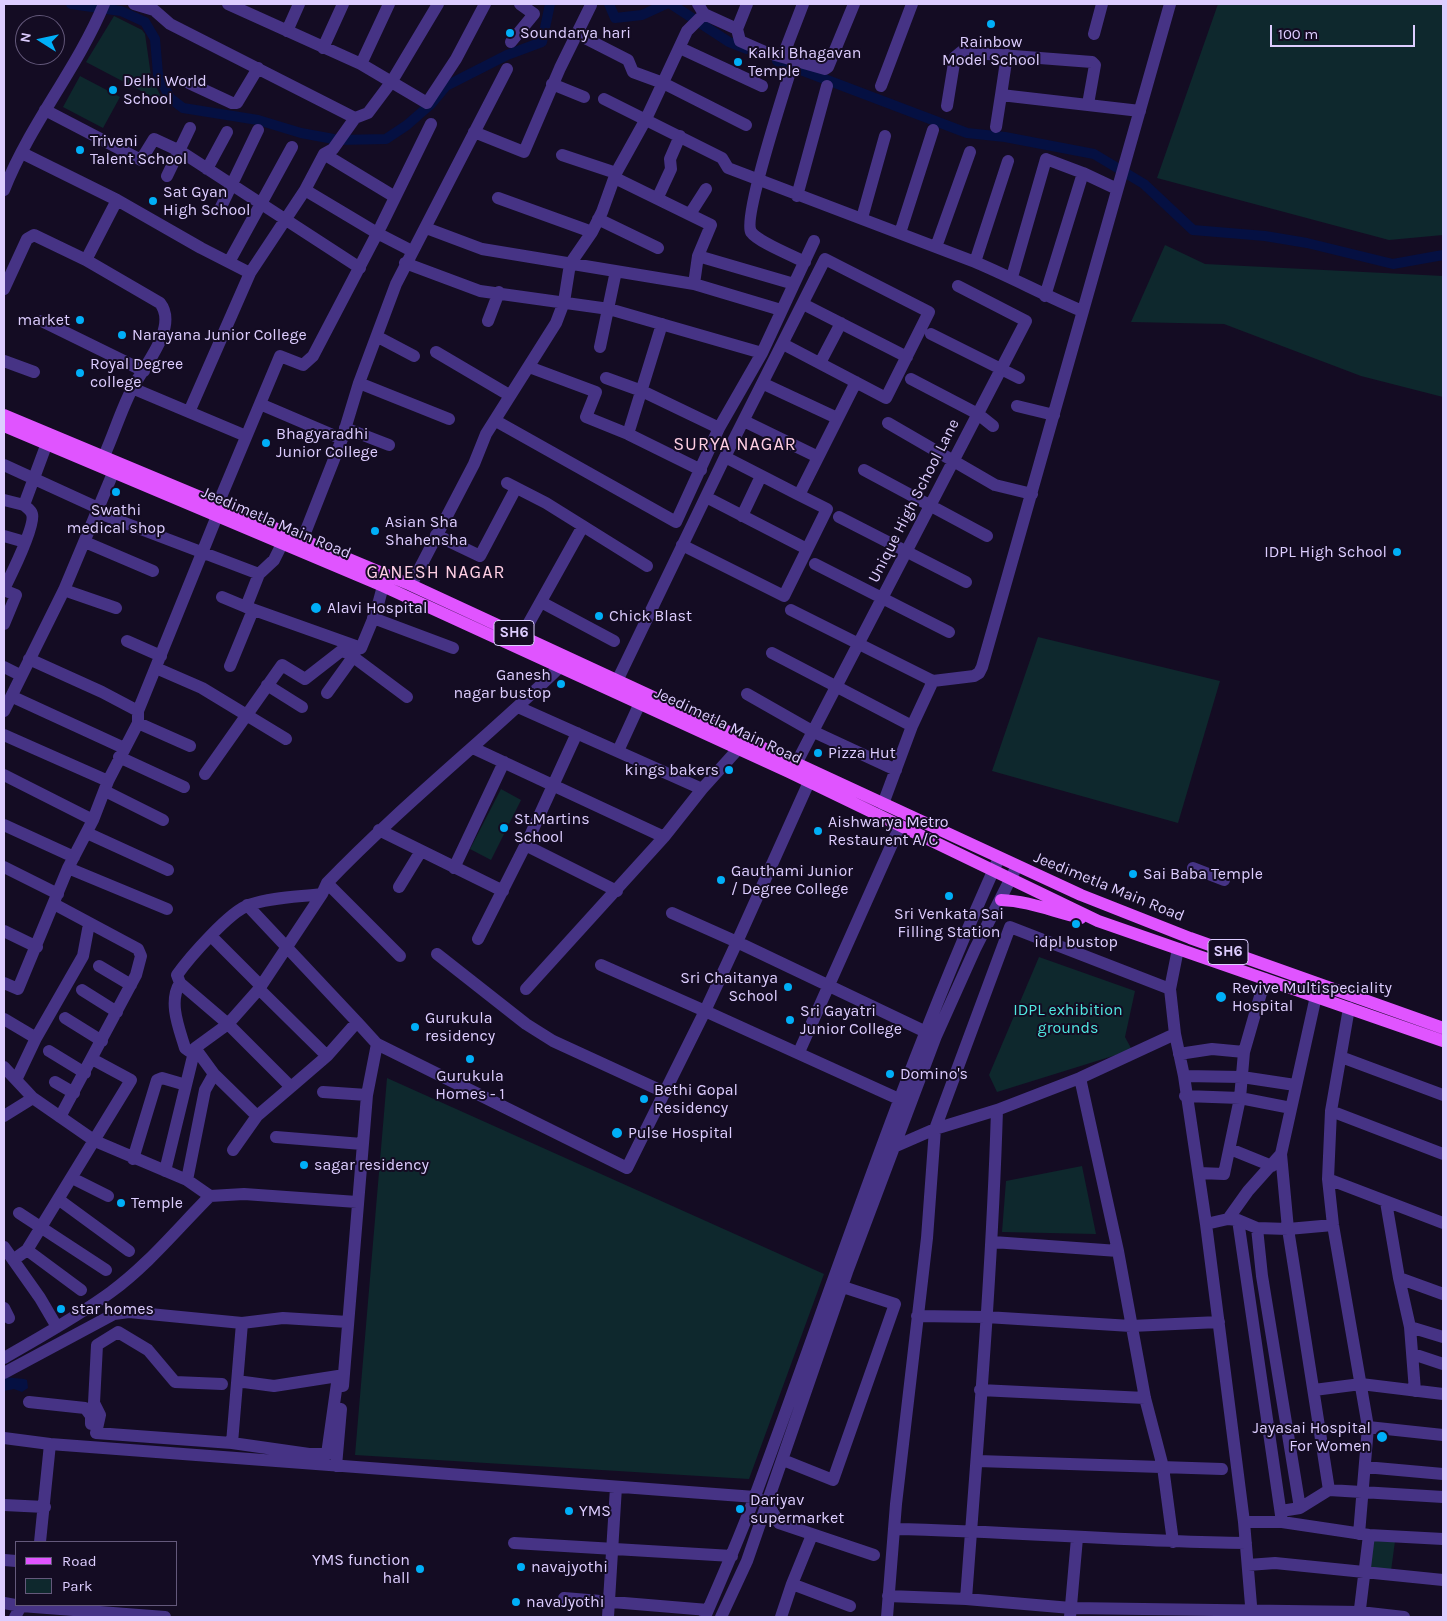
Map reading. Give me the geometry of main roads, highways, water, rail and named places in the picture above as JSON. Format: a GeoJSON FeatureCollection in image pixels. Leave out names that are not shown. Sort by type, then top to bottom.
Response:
{"type":"FeatureCollection","features":[{"type":"Feature","properties":{"kind":"main road","name":"Jeedimetla Main Road"},"geometry":{"type":"LineString","coordinates":[[4,415],[104,456],[218,510],[282,544],[383,586],[559,668],[640,704],[667,709],[796,764],[1081,895],[1190,938],[1443,1028]]}},
{"type":"Feature","properties":{"kind":"main road","name":"Jeedimetla Main Road"},"geometry":{"type":"LineString","coordinates":[[4,426],[113,473],[303,538],[411,585],[617,681],[739,748],[1098,921],[1443,1041]]}},
{"type":"Feature","properties":{"kind":"main road"},"geometry":{"type":"LineString","coordinates":[[1001,900],[1025,902],[1057,913],[1098,921]]}},
{"type":"Feature","properties":{"kind":"waterway"},"geometry":{"type":"LineString","coordinates":[[71,4],[121,11],[145,22],[155,39],[158,74],[170,98],[183,108],[258,120],[301,133],[339,140],[386,139],[407,125],[431,104],[446,86],[507,55],[542,42],[550,4]]}},
{"type":"Feature","properties":{"kind":"waterway"},"geometry":{"type":"LineString","coordinates":[[609,4],[615,18],[642,15],[666,4]]}},
{"type":"Feature","properties":{"kind":"waterway"},"geometry":{"type":"LineString","coordinates":[[671,4],[729,42],[747,49]]}},
{"type":"Feature","properties":{"kind":"waterway"},"geometry":{"type":"LineString","coordinates":[[777,61],[967,133],[1005,137],[1094,154],[1144,184],[1193,230],[1265,236],[1307,243],[1393,264],[1443,255]]}},
{"type":"Feature","properties":{"kind":"place","name":"Rainbow Model School"},"geometry":{"type":"Point","coordinates":[991,24]}},
{"type":"Feature","properties":{"kind":"place","name":"Soundarya hari"},"geometry":{"type":"Point","coordinates":[510,33]}},
{"type":"Feature","properties":{"kind":"place","name":"Kalki Bhagavan Temple"},"geometry":{"type":"Point","coordinates":[738,62]}},
{"type":"Feature","properties":{"kind":"place","name":"Delhi World School"},"geometry":{"type":"Point","coordinates":[113,90]}},
{"type":"Feature","properties":{"kind":"place","name":"Triveni Talent School"},"geometry":{"type":"Point","coordinates":[80,150]}},
{"type":"Feature","properties":{"kind":"place","name":"Sat Gyan High School"},"geometry":{"type":"Point","coordinates":[153,201]}},
{"type":"Feature","properties":{"kind":"place","name":"market"},"geometry":{"type":"Point","coordinates":[80,320]}},
{"type":"Feature","properties":{"kind":"place","name":"Narayana Junior College"},"geometry":{"type":"Point","coordinates":[122,335]}},
{"type":"Feature","properties":{"kind":"place","name":"Royal Degree college"},"geometry":{"type":"Point","coordinates":[80,373]}},
{"type":"Feature","properties":{"kind":"place","name":"Bhagyaradhi Junior College"},"geometry":{"type":"Point","coordinates":[266,443]}},
{"type":"Feature","properties":{"kind":"place","name":"Swathi medical shop"},"geometry":{"type":"Point","coordinates":[116,492]}},
{"type":"Feature","properties":{"kind":"place","name":"Asian Sha Shahensha"},"geometry":{"type":"Point","coordinates":[375,531]}},
{"type":"Feature","properties":{"kind":"place","name":"IDPL High School"},"geometry":{"type":"Point","coordinates":[1397,552]}},
{"type":"Feature","properties":{"kind":"place","name":"Alavi Hospital"},"geometry":{"type":"Point","coordinates":[316,608]}},
{"type":"Feature","properties":{"kind":"place","name":"Chick Blast"},"geometry":{"type":"Point","coordinates":[599,616]}},
{"type":"Feature","properties":{"kind":"place","name":"Ganesh nagar bustop"},"geometry":{"type":"Point","coordinates":[561,684]}},
{"type":"Feature","properties":{"kind":"place","name":"Pizza Hut"},"geometry":{"type":"Point","coordinates":[818,753]}},
{"type":"Feature","properties":{"kind":"place","name":"kings bakers"},"geometry":{"type":"Point","coordinates":[729,770]}},
{"type":"Feature","properties":{"kind":"place","name":"St.Martins School"},"geometry":{"type":"Point","coordinates":[504,828]}},
{"type":"Feature","properties":{"kind":"place","name":"Aishwarya Metro Restaurent A/C"},"geometry":{"type":"Point","coordinates":[818,831]}},
{"type":"Feature","properties":{"kind":"place","name":"Sai Baba Temple"},"geometry":{"type":"Point","coordinates":[1133,874]}},
{"type":"Feature","properties":{"kind":"place","name":"Gauthami Junior / Degree College"},"geometry":{"type":"Point","coordinates":[721,880]}},
{"type":"Feature","properties":{"kind":"place","name":"Sri Venkata Sai Filling Station"},"geometry":{"type":"Point","coordinates":[949,896]}},
{"type":"Feature","properties":{"kind":"place","name":"idpl bustop"},"geometry":{"type":"Point","coordinates":[1076,924]}},
{"type":"Feature","properties":{"kind":"place","name":"Sri Chaitanya School"},"geometry":{"type":"Point","coordinates":[788,987]}},
{"type":"Feature","properties":{"kind":"place","name":"Revive Multispeciality Hospital"},"geometry":{"type":"Point","coordinates":[1221,997]}},
{"type":"Feature","properties":{"kind":"place","name":"Sri Gayatri Junior College"},"geometry":{"type":"Point","coordinates":[790,1020]}},
{"type":"Feature","properties":{"kind":"place","name":"Gurukula residency"},"geometry":{"type":"Point","coordinates":[415,1027]}},
{"type":"Feature","properties":{"kind":"place","name":"Gurukula Homes - 1"},"geometry":{"type":"Point","coordinates":[470,1059]}},
{"type":"Feature","properties":{"kind":"place","name":"Domino's"},"geometry":{"type":"Point","coordinates":[890,1074]}},
{"type":"Feature","properties":{"kind":"place","name":"Bethi Gopal Residency"},"geometry":{"type":"Point","coordinates":[644,1099]}},
{"type":"Feature","properties":{"kind":"place","name":"Pulse Hospital"},"geometry":{"type":"Point","coordinates":[617,1133]}},
{"type":"Feature","properties":{"kind":"place","name":"sagar residency"},"geometry":{"type":"Point","coordinates":[304,1165]}},
{"type":"Feature","properties":{"kind":"place","name":"Temple"},"geometry":{"type":"Point","coordinates":[121,1203]}},
{"type":"Feature","properties":{"kind":"place","name":"star homes"},"geometry":{"type":"Point","coordinates":[61,1309]}},
{"type":"Feature","properties":{"kind":"place","name":"Jayasai Hospital For Women"},"geometry":{"type":"Point","coordinates":[1382,1437]}},
{"type":"Feature","properties":{"kind":"place","name":"Dariyav supermarket"},"geometry":{"type":"Point","coordinates":[740,1509]}},
{"type":"Feature","properties":{"kind":"place","name":"YMS"},"geometry":{"type":"Point","coordinates":[569,1511]}},
{"type":"Feature","properties":{"kind":"place","name":"navajyothi"},"geometry":{"type":"Point","coordinates":[521,1567]}},
{"type":"Feature","properties":{"kind":"place","name":"YMS function hall"},"geometry":{"type":"Point","coordinates":[420,1569]}},
{"type":"Feature","properties":{"kind":"place","name":"navaJyothi"},"geometry":{"type":"Point","coordinates":[516,1602]}},
{"type":"Feature","properties":{"kind":"district","name":"SURYA NAGAR"},"geometry":{"type":"Point","coordinates":[735,445]}},
{"type":"Feature","properties":{"kind":"district","name":"GANESH NAGAR"},"geometry":{"type":"Point","coordinates":[436,573]}},
{"type":"Feature","properties":{"kind":"park label","name":"IDPL exhibition grounds"},"geometry":{"type":"Point","coordinates":[1068,1019]}}]}
